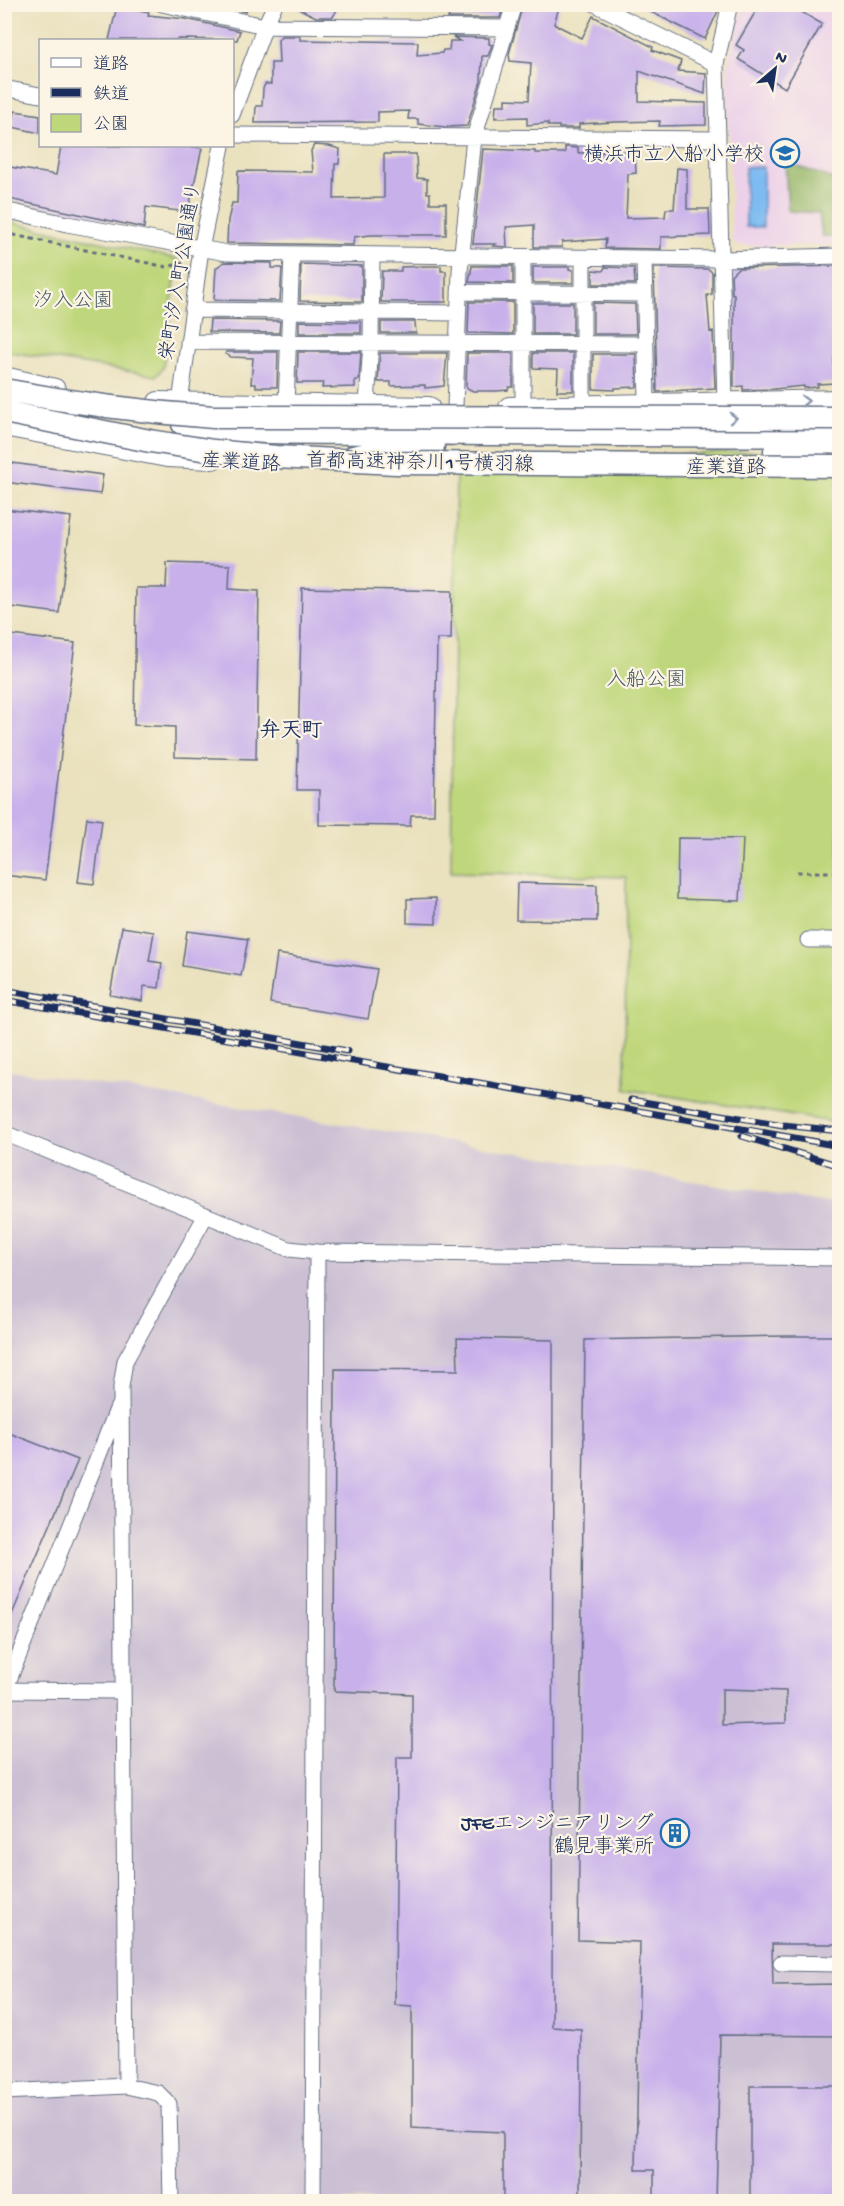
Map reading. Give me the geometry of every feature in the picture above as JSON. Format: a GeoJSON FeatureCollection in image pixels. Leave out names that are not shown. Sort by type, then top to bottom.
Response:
{"type":"FeatureCollection","features":[{"type":"Feature","properties":{"kind":"highway"},"geometry":{"type":"LineString","coordinates":[[4,390],[95,406],[213,417],[840,418]]}},
{"type":"Feature","properties":{"kind":"highway"},"geometry":{"type":"LineString","coordinates":[[66,392],[155,418],[225,430],[301,434],[397,433],[840,452]]}},
{"type":"Feature","properties":{"kind":"highway","name":"首都高速神奈川1号横羽線"},"geometry":{"type":"LineString","coordinates":[[4,412],[150,441],[214,451],[286,458],[396,463],[840,466]]}},
{"type":"Feature","properties":{"kind":"highway"},"geometry":{"type":"LineString","coordinates":[[324,465],[363,455],[414,447],[636,443],[840,435]]}},
{"type":"Feature","properties":{"kind":"main road"},"geometry":{"type":"LineString","coordinates":[[4,377],[66,392],[99,397],[180,403],[523,407],[840,400]]}},
{"type":"Feature","properties":{"kind":"main road","name":"産業道路"},"geometry":{"type":"LineString","coordinates":[[4,426],[167,457],[324,465],[456,467],[780,466]]}},
{"type":"Feature","properties":{"kind":"street"},"geometry":{"type":"LineString","coordinates":[[162,4],[265,26],[507,28]]}},
{"type":"Feature","properties":{"kind":"street"},"geometry":{"type":"LineString","coordinates":[[234,110],[275,4]]}},
{"type":"Feature","properties":{"kind":"street"},"geometry":{"type":"LineString","coordinates":[[455,407],[461,256],[474,138],[514,4]]}},
{"type":"Feature","properties":{"kind":"street"},"geometry":{"type":"LineString","coordinates":[[595,4],[716,64]]}},
{"type":"Feature","properties":{"kind":"street"},"geometry":{"type":"LineString","coordinates":[[725,402],[716,64],[730,4]]}},
{"type":"Feature","properties":{"kind":"street"},"geometry":{"type":"LineString","coordinates":[[4,88],[39,95]]}},
{"type":"Feature","properties":{"kind":"street"},"geometry":{"type":"LineString","coordinates":[[234,135],[718,139]]}},
{"type":"Feature","properties":{"kind":"street","name":"栄町汐入町公園通り"},"geometry":{"type":"LineString","coordinates":[[180,403],[201,249],[222,147]]}},
{"type":"Feature","properties":{"kind":"street"},"geometry":{"type":"LineString","coordinates":[[4,210],[216,253],[722,259],[840,256]]}},
{"type":"Feature","properties":{"kind":"street"},"geometry":{"type":"LineString","coordinates":[[286,405],[292,254]]}},
{"type":"Feature","properties":{"kind":"street"},"geometry":{"type":"LineString","coordinates":[[367,405],[371,342],[372,256]]}},
{"type":"Feature","properties":{"kind":"street"},"geometry":{"type":"LineString","coordinates":[[523,258],[523,407]]}},
{"type":"Feature","properties":{"kind":"street"},"geometry":{"type":"LineString","coordinates":[[583,258],[583,405]]}},
{"type":"Feature","properties":{"kind":"street"},"geometry":{"type":"LineString","coordinates":[[644,258],[647,404]]}},
{"type":"Feature","properties":{"kind":"street"},"geometry":{"type":"LineString","coordinates":[[459,292],[645,294]]}},
{"type":"Feature","properties":{"kind":"street"},"geometry":{"type":"LineString","coordinates":[[192,310],[459,313]]}},
{"type":"Feature","properties":{"kind":"street"},"geometry":{"type":"LineString","coordinates":[[188,342],[646,344]]}},
{"type":"Feature","properties":{"kind":"street"},"geometry":{"type":"LineString","coordinates":[[808,940],[840,940]]}},
{"type":"Feature","properties":{"kind":"street"},"geometry":{"type":"LineString","coordinates":[[4,1133],[290,1249],[317,1252],[840,1258]]}},
{"type":"Feature","properties":{"kind":"street"},"geometry":{"type":"LineString","coordinates":[[126,2086],[122,1691],[122,1399],[125,1361],[206,1215]]}},
{"type":"Feature","properties":{"kind":"street"},"geometry":{"type":"LineString","coordinates":[[313,2202],[317,1252]]}},
{"type":"Feature","properties":{"kind":"street"},"geometry":{"type":"LineString","coordinates":[[122,1399],[5,1690],[122,1691]]}},
{"type":"Feature","properties":{"kind":"street"},"geometry":{"type":"LineString","coordinates":[[781,1964],[840,1964]]}},
{"type":"Feature","properties":{"kind":"street"},"geometry":{"type":"LineString","coordinates":[[4,2092],[126,2086],[158,2093],[169,2104],[171,2202]]}},
{"type":"Feature","properties":{"kind":"path"},"geometry":{"type":"LineString","coordinates":[[4,233],[167,267],[183,263]]}},
{"type":"Feature","properties":{"kind":"path"},"geometry":{"type":"LineString","coordinates":[[797,872],[840,872]]}},
{"type":"Feature","properties":{"kind":"shaded area","name":"横浜市立入船小学校"},"geometry":{"type":"Polygon","coordinates":[[[743,5],[839,5],[839,245],[737,246],[732,240],[727,67],[743,5]]]}},
{"type":"Feature","properties":{"kind":"shaded area"},"geometry":{"type":"Polygon","coordinates":[[[4,1069],[839,1205],[839,2201],[5,2201],[4,1069]]]}},
{"type":"Feature","properties":{"kind":"green space"},"geometry":{"type":"Polygon","coordinates":[[[785,162],[839,181],[839,237],[822,236],[819,213],[788,211],[785,162]]]}},
{"type":"Feature","properties":{"kind":"green space","name":"汐入公園"},"geometry":{"type":"Polygon","coordinates":[[[4,221],[178,259],[163,368],[156,376],[5,351],[4,221]]]}},
{"type":"Feature","properties":{"kind":"green space","name":"入船公園"},"geometry":{"type":"Polygon","coordinates":[[[765,451],[839,455],[839,1123],[625,1089],[626,877],[451,872],[456,463],[765,451]]]}},
{"type":"Feature","properties":{"kind":"water"},"geometry":{"type":"Polygon","coordinates":[[[745,167],[763,167],[763,227],[746,227],[745,167]]]}},
{"type":"Feature","properties":{"kind":"building"},"geometry":{"type":"Polygon","coordinates":[[[218,4],[248,4],[246,12],[218,4]]]}},
{"type":"Feature","properties":{"kind":"building"},"geometry":{"type":"Polygon","coordinates":[[[289,4],[340,4],[333,17],[316,17],[289,4]]]}},
{"type":"Feature","properties":{"kind":"building"},"geometry":{"type":"Polygon","coordinates":[[[453,4],[504,4],[500,18],[448,18],[453,4]]]}},
{"type":"Feature","properties":{"kind":"building"},"geometry":{"type":"Polygon","coordinates":[[[523,4],[560,4],[554,24],[582,38],[593,16],[653,47],[652,50],[681,61],[678,71],[706,73],[705,94],[639,71],[639,101],[706,103],[706,125],[659,126],[660,121],[579,124],[579,128],[559,128],[559,126],[548,126],[548,123],[527,125],[527,117],[495,118],[496,105],[506,105],[506,99],[529,100],[531,63],[510,61],[509,54],[523,4]]]}},
{"type":"Feature","properties":{"kind":"building"},"geometry":{"type":"Polygon","coordinates":[[[635,4],[703,4],[718,11],[705,39],[635,4]]]}},
{"type":"Feature","properties":{"kind":"building"},"geometry":{"type":"Polygon","coordinates":[[[760,4],[788,4],[822,24],[785,88],[738,59],[744,50],[736,45],[760,4]]]}},
{"type":"Feature","properties":{"kind":"building"},"geometry":{"type":"Polygon","coordinates":[[[117,6],[149,12],[148,15],[186,19],[240,31],[237,40],[109,39],[117,6]]]}},
{"type":"Feature","properties":{"kind":"building"},"geometry":{"type":"Polygon","coordinates":[[[281,36],[300,36],[300,40],[418,42],[417,55],[442,53],[443,50],[449,50],[450,41],[460,41],[453,37],[489,38],[489,44],[492,45],[488,56],[482,56],[481,81],[467,126],[446,127],[418,124],[418,119],[408,119],[409,111],[378,112],[378,122],[255,123],[256,106],[262,106],[265,84],[271,84],[271,63],[279,63],[278,40],[281,36]]]}},
{"type":"Feature","properties":{"kind":"building"},"geometry":{"type":"Polygon","coordinates":[[[15,111],[39,115],[39,133],[12,127],[15,111]]]}},
{"type":"Feature","properties":{"kind":"building"},"geometry":{"type":"Polygon","coordinates":[[[314,145],[340,149],[339,164],[335,164],[334,199],[384,198],[384,154],[416,154],[417,178],[427,179],[430,203],[446,203],[446,235],[371,235],[354,237],[353,245],[227,243],[228,220],[232,203],[237,203],[238,171],[313,172],[311,151],[314,145]]]}},
{"type":"Feature","properties":{"kind":"building"},"geometry":{"type":"Polygon","coordinates":[[[61,147],[202,148],[188,212],[146,207],[144,228],[4,198],[4,166],[56,175],[61,147]]]}},
{"type":"Feature","properties":{"kind":"building"},"geometry":{"type":"Polygon","coordinates":[[[565,147],[578,148],[578,153],[635,151],[636,173],[628,174],[626,218],[665,217],[666,209],[674,209],[677,168],[687,169],[687,209],[709,209],[710,235],[661,237],[661,249],[605,248],[606,239],[562,242],[562,247],[534,247],[534,225],[506,227],[507,247],[493,246],[496,244],[473,244],[483,149],[565,153],[565,147]]]}},
{"type":"Feature","properties":{"kind":"building"},"geometry":{"type":"Polygon","coordinates":[[[224,262],[272,263],[272,268],[282,268],[280,301],[214,300],[216,268],[224,262]]]}},
{"type":"Feature","properties":{"kind":"building"},"geometry":{"type":"Polygon","coordinates":[[[301,264],[362,266],[362,302],[300,301],[301,264]]]}},
{"type":"Feature","properties":{"kind":"building"},"geometry":{"type":"Polygon","coordinates":[[[441,266],[441,271],[446,271],[446,302],[381,302],[382,271],[401,271],[401,267],[441,266]]]}},
{"type":"Feature","properties":{"kind":"building"},"geometry":{"type":"Polygon","coordinates":[[[472,266],[513,266],[513,283],[469,282],[472,266]]]}},
{"type":"Feature","properties":{"kind":"building"},"geometry":{"type":"Polygon","coordinates":[[[840,266],[840,358],[834,358],[835,383],[817,384],[818,387],[804,388],[804,386],[743,390],[743,386],[734,387],[734,294],[732,294],[731,275],[738,268],[840,266]]]}},
{"type":"Feature","properties":{"kind":"building"},"geometry":{"type":"Polygon","coordinates":[[[533,267],[570,267],[569,269],[573,270],[573,283],[533,283],[533,267]]]}},
{"type":"Feature","properties":{"kind":"building"},"geometry":{"type":"Polygon","coordinates":[[[605,267],[634,268],[635,284],[593,284],[593,270],[603,271],[605,267]]]}},
{"type":"Feature","properties":{"kind":"building"},"geometry":{"type":"Polygon","coordinates":[[[654,268],[708,269],[712,272],[712,294],[707,295],[710,332],[713,331],[715,388],[657,392],[654,268]]]}},
{"type":"Feature","properties":{"kind":"building"},"geometry":{"type":"Polygon","coordinates":[[[469,302],[513,302],[513,334],[468,333],[469,302]]]}},
{"type":"Feature","properties":{"kind":"building"},"geometry":{"type":"Polygon","coordinates":[[[533,303],[573,303],[573,334],[533,334],[533,303]]]}},
{"type":"Feature","properties":{"kind":"building"},"geometry":{"type":"Polygon","coordinates":[[[593,303],[635,304],[636,334],[593,334],[593,303]]]}},
{"type":"Feature","properties":{"kind":"building"},"geometry":{"type":"Polygon","coordinates":[[[210,320],[280,321],[279,333],[209,332],[210,320]]]}},
{"type":"Feature","properties":{"kind":"building"},"geometry":{"type":"Polygon","coordinates":[[[299,321],[361,322],[361,333],[299,333],[299,321]]]}},
{"type":"Feature","properties":{"kind":"building"},"geometry":{"type":"Polygon","coordinates":[[[381,322],[415,322],[416,333],[381,333],[381,322]]]}},
{"type":"Feature","properties":{"kind":"building"},"geometry":{"type":"Polygon","coordinates":[[[226,352],[278,352],[277,387],[256,387],[256,384],[251,384],[253,358],[231,357],[225,354],[226,352]]]}},
{"type":"Feature","properties":{"kind":"building"},"geometry":{"type":"Polygon","coordinates":[[[298,352],[361,352],[359,380],[355,380],[355,387],[322,388],[323,383],[297,383],[298,352]]]}},
{"type":"Feature","properties":{"kind":"building"},"geometry":{"type":"Polygon","coordinates":[[[380,353],[447,353],[444,386],[425,388],[425,385],[391,386],[391,382],[378,382],[380,353]]]}},
{"type":"Feature","properties":{"kind":"building"},"geometry":{"type":"Polygon","coordinates":[[[467,353],[513,353],[513,387],[497,391],[473,391],[467,388],[467,353]]]}},
{"type":"Feature","properties":{"kind":"building"},"geometry":{"type":"Polygon","coordinates":[[[533,353],[573,353],[573,391],[557,391],[558,369],[533,368],[533,353]]]}},
{"type":"Feature","properties":{"kind":"building"},"geometry":{"type":"Polygon","coordinates":[[[593,354],[636,354],[637,387],[615,388],[615,390],[593,389],[593,354]]]}},
{"type":"Feature","properties":{"kind":"building"},"geometry":{"type":"Polygon","coordinates":[[[4,462],[103,475],[100,494],[4,482],[4,462]]]}},
{"type":"Feature","properties":{"kind":"building"},"geometry":{"type":"Polygon","coordinates":[[[4,509],[71,517],[59,613],[4,606],[4,509]]]}},
{"type":"Feature","properties":{"kind":"building"},"geometry":{"type":"Polygon","coordinates":[[[167,563],[230,565],[229,589],[259,591],[256,759],[175,757],[175,727],[134,725],[136,588],[166,588],[167,563]]]}},
{"type":"Feature","properties":{"kind":"building"},"geometry":{"type":"Polygon","coordinates":[[[302,588],[452,591],[451,639],[437,639],[434,815],[411,815],[410,826],[319,825],[319,790],[297,790],[302,588]]]}},
{"type":"Feature","properties":{"kind":"building"},"geometry":{"type":"Polygon","coordinates":[[[4,634],[75,643],[45,880],[4,875],[4,634]]]}},
{"type":"Feature","properties":{"kind":"building"},"geometry":{"type":"Polygon","coordinates":[[[87,818],[102,820],[94,884],[78,882],[87,818]]]}},
{"type":"Feature","properties":{"kind":"building"},"geometry":{"type":"Polygon","coordinates":[[[678,838],[743,839],[740,901],[677,899],[678,838]]]}},
{"type":"Feature","properties":{"kind":"building"},"geometry":{"type":"Polygon","coordinates":[[[517,883],[597,885],[597,921],[516,920],[517,883]]]}},
{"type":"Feature","properties":{"kind":"building"},"geometry":{"type":"Polygon","coordinates":[[[436,898],[436,924],[407,923],[407,899],[436,898]]]}},
{"type":"Feature","properties":{"kind":"building"},"geometry":{"type":"Polygon","coordinates":[[[122,927],[154,932],[149,961],[162,963],[159,988],[144,986],[142,1001],[110,995],[122,927]]]}},
{"type":"Feature","properties":{"kind":"building"},"geometry":{"type":"Polygon","coordinates":[[[187,931],[248,939],[241,976],[182,966],[187,931]]]}},
{"type":"Feature","properties":{"kind":"building"},"geometry":{"type":"Polygon","coordinates":[[[277,954],[377,969],[368,1019],[270,1003],[277,954]]]}},
{"type":"Feature","properties":{"kind":"building","name":"JFEエンジニアリング 鶴見事業所"},"geometry":{"type":"Polygon","coordinates":[[[840,1336],[840,1944],[772,1944],[773,1985],[840,1984],[840,2036],[720,2035],[716,2202],[654,2202],[654,2170],[636,2170],[640,1942],[578,1940],[585,1340],[840,1336]],[[722,1689],[722,1725],[786,1723],[786,1691],[722,1689]]]}},
{"type":"Feature","properties":{"kind":"building"},"geometry":{"type":"Polygon","coordinates":[[[457,1338],[553,1340],[552,2027],[581,2029],[580,2202],[503,2202],[503,2132],[412,2128],[412,2006],[395,2005],[397,1757],[412,1757],[412,1694],[334,1691],[335,1369],[458,1370],[457,1338]]]}},
{"type":"Feature","properties":{"kind":"building"},"geometry":{"type":"Polygon","coordinates":[[[4,1431],[78,1460],[4,1633],[4,1431]]]}},
{"type":"Feature","properties":{"kind":"building"},"geometry":{"type":"Polygon","coordinates":[[[750,2086],[840,2086],[840,2202],[750,2202],[750,2086]]]}},
{"type":"Feature","properties":{"kind":"railway"},"geometry":{"type":"LineString","coordinates":[[4,990],[347,1051]]}},
{"type":"Feature","properties":{"kind":"railway"},"geometry":{"type":"LineString","coordinates":[[4,1000],[840,1146]]}},
{"type":"Feature","properties":{"kind":"railway"},"geometry":{"type":"LineString","coordinates":[[631,1100],[783,1125],[840,1131]]}},
{"type":"Feature","properties":{"kind":"railway"},"geometry":{"type":"LineString","coordinates":[[742,1136],[840,1166]]}},
{"type":"Feature","properties":{"kind":"place","name":"横浜市立入船小学校"},"geometry":{"type":"Point","coordinates":[785,153]}},
{"type":"Feature","properties":{"kind":"place","name":"JFEエンジニアリング 鶴見事業所"},"geometry":{"type":"Point","coordinates":[675,1833]}},
{"type":"Feature","properties":{"kind":"district","name":"弁天町"},"geometry":{"type":"Point","coordinates":[291,729]}}]}
